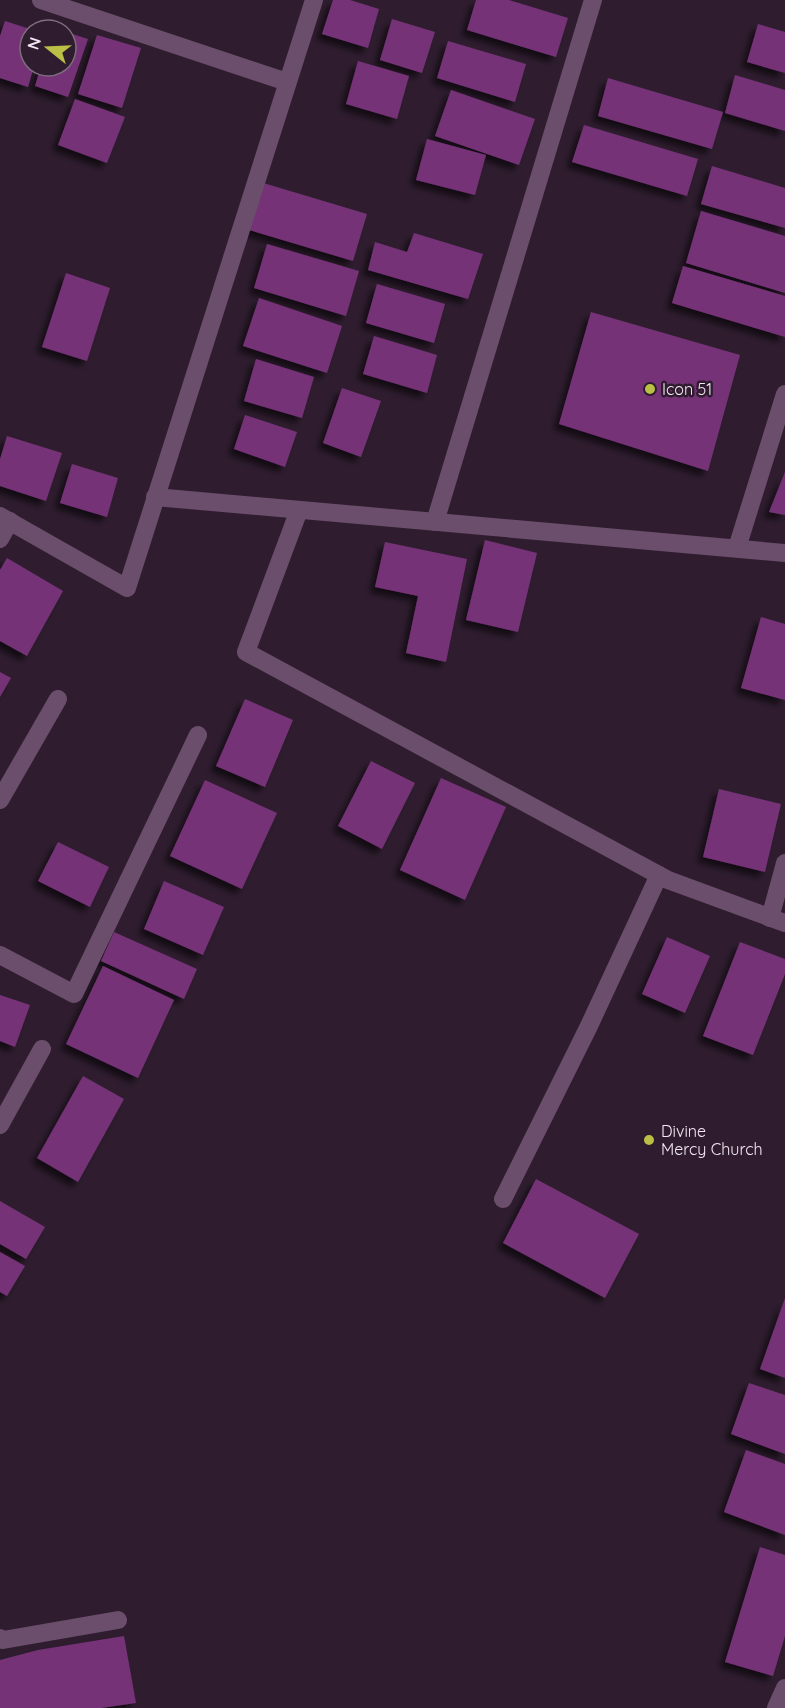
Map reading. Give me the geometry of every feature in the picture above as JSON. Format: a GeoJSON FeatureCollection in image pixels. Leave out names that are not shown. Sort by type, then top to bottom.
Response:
{"type":"FeatureCollection","features":[{"type":"Feature","properties":{"kind":"street"},"geometry":{"type":"LineString","coordinates":[[41,0],[287,82]]}},
{"type":"Feature","properties":{"kind":"street"},"geometry":{"type":"LineString","coordinates":[[0,539],[5,518],[127,588],[314,0]]}},
{"type":"Feature","properties":{"kind":"street"},"geometry":{"type":"LineString","coordinates":[[435,522],[593,0]]}},
{"type":"Feature","properties":{"kind":"street"},"geometry":{"type":"LineString","coordinates":[[737,549],[785,394]]}},
{"type":"Feature","properties":{"kind":"street"},"geometry":{"type":"LineString","coordinates":[[155,497],[785,553]]}},
{"type":"Feature","properties":{"kind":"street"},"geometry":{"type":"LineString","coordinates":[[299,510],[246,652],[659,875],[778,921],[785,863]]}},
{"type":"Feature","properties":{"kind":"street"},"geometry":{"type":"LineString","coordinates":[[0,800],[58,699]]}},
{"type":"Feature","properties":{"kind":"street"},"geometry":{"type":"LineString","coordinates":[[0,955],[74,994],[198,735]]}},
{"type":"Feature","properties":{"kind":"street"},"geometry":{"type":"LineString","coordinates":[[503,1199],[589,1026],[659,875]]}},
{"type":"Feature","properties":{"kind":"street"},"geometry":{"type":"LineString","coordinates":[[0,1125],[42,1049]]}},
{"type":"Feature","properties":{"kind":"street"},"geometry":{"type":"LineString","coordinates":[[0,1638],[3,1640],[118,1620]]}},
{"type":"Feature","properties":{"kind":"street"},"geometry":{"type":"LineString","coordinates":[[776,1708],[785,1688]]}},
{"type":"Feature","properties":{"kind":"building"},"geometry":{"type":"Polygon","coordinates":[[[333,0],[350,0],[379,9],[368,48],[322,34],[333,0]]]}},
{"type":"Feature","properties":{"kind":"building"},"geometry":{"type":"Polygon","coordinates":[[[476,0],[509,0],[568,18],[556,57],[467,30],[476,0]]]}},
{"type":"Feature","properties":{"kind":"building"},"geometry":{"type":"Polygon","coordinates":[[[392,19],[435,32],[422,73],[380,60],[392,19]]]}},
{"type":"Feature","properties":{"kind":"building"},"geometry":{"type":"Polygon","coordinates":[[[5,21],[18,25],[18,78],[31,78],[28,87],[0,78],[0,36],[5,21]]]}},
{"type":"Feature","properties":{"kind":"building"},"geometry":{"type":"Polygon","coordinates":[[[758,24],[785,32],[785,73],[747,62],[758,24]]]}},
{"type":"Feature","properties":{"kind":"building"},"geometry":{"type":"Polygon","coordinates":[[[97,35],[141,48],[122,108],[78,94],[97,35]]]}},
{"type":"Feature","properties":{"kind":"building"},"geometry":{"type":"Polygon","coordinates":[[[78,36],[88,39],[78,68],[78,36]]]}},
{"type":"Feature","properties":{"kind":"building"},"geometry":{"type":"Polygon","coordinates":[[[448,41],[526,64],[515,102],[437,78],[448,41]]]}},
{"type":"Feature","properties":{"kind":"building"},"geometry":{"type":"Polygon","coordinates":[[[358,61],[409,76],[397,119],[346,104],[358,61]]]}},
{"type":"Feature","properties":{"kind":"building"},"geometry":{"type":"Polygon","coordinates":[[[735,75],[785,90],[785,131],[725,113],[735,75]]]}},
{"type":"Feature","properties":{"kind":"building"},"geometry":{"type":"Polygon","coordinates":[[[37,78],[75,78],[68,97],[35,86],[37,78]]]}},
{"type":"Feature","properties":{"kind":"building"},"geometry":{"type":"Polygon","coordinates":[[[608,78],[723,112],[712,149],[598,116],[608,78]]]}},
{"type":"Feature","properties":{"kind":"building"},"geometry":{"type":"Polygon","coordinates":[[[451,90],[535,119],[519,165],[435,136],[451,90]]]}},
{"type":"Feature","properties":{"kind":"building"},"geometry":{"type":"Polygon","coordinates":[[[75,99],[125,117],[107,163],[58,145],[75,99]]]}},
{"type":"Feature","properties":{"kind":"building"},"geometry":{"type":"Polygon","coordinates":[[[584,125],[698,159],[687,196],[572,162],[584,125]]]}},
{"type":"Feature","properties":{"kind":"building"},"geometry":{"type":"Polygon","coordinates":[[[427,139],[486,155],[475,195],[416,180],[427,139]]]}},
{"type":"Feature","properties":{"kind":"building"},"geometry":{"type":"Polygon","coordinates":[[[712,166],[785,188],[785,228],[701,204],[712,166]]]}},
{"type":"Feature","properties":{"kind":"building"},"geometry":{"type":"Polygon","coordinates":[[[260,182],[367,214],[353,261],[246,229],[260,182]]]}},
{"type":"Feature","properties":{"kind":"building"},"geometry":{"type":"Polygon","coordinates":[[[701,211],[785,236],[785,293],[686,263],[701,211]]]}},
{"type":"Feature","properties":{"kind":"building"},"geometry":{"type":"Polygon","coordinates":[[[414,233],[483,254],[468,299],[368,270],[375,242],[407,252],[414,233]]]}},
{"type":"Feature","properties":{"kind":"building"},"geometry":{"type":"Polygon","coordinates":[[[267,244],[359,271],[346,316],[254,288],[267,244]]]}},
{"type":"Feature","properties":{"kind":"building"},"geometry":{"type":"Polygon","coordinates":[[[683,266],[785,296],[785,337],[672,303],[683,266]]]}},
{"type":"Feature","properties":{"kind":"building"},"geometry":{"type":"Polygon","coordinates":[[[66,273],[110,288],[87,361],[42,347],[66,273]]]}},
{"type":"Feature","properties":{"kind":"building"},"geometry":{"type":"Polygon","coordinates":[[[377,284],[445,304],[434,343],[366,323],[377,284]]]}},
{"type":"Feature","properties":{"kind":"building"},"geometry":{"type":"Polygon","coordinates":[[[259,298],[342,326],[327,373],[243,346],[259,298]]]}},
{"type":"Feature","properties":{"kind":"building","name":"Icon 51"},"geometry":{"type":"Polygon","coordinates":[[[591,312],[740,355],[708,471],[559,424],[591,312]]]}},
{"type":"Feature","properties":{"kind":"building"},"geometry":{"type":"Polygon","coordinates":[[[374,336],[437,355],[427,393],[363,374],[374,336]]]}},
{"type":"Feature","properties":{"kind":"building"},"geometry":{"type":"Polygon","coordinates":[[[256,359],[314,377],[302,418],[244,401],[256,359]]]}},
{"type":"Feature","properties":{"kind":"building"},"geometry":{"type":"Polygon","coordinates":[[[342,388],[381,401],[361,457],[323,443],[342,388]]]}},
{"type":"Feature","properties":{"kind":"building"},"geometry":{"type":"Polygon","coordinates":[[[245,415],[297,432],[285,467],[234,449],[245,415]]]}},
{"type":"Feature","properties":{"kind":"building"},"geometry":{"type":"Polygon","coordinates":[[[7,436],[62,453],[46,501],[0,486],[0,459],[7,436]]]}},
{"type":"Feature","properties":{"kind":"building"},"geometry":{"type":"Polygon","coordinates":[[[72,464],[118,478],[107,517],[60,503],[72,464]]]}},
{"type":"Feature","properties":{"kind":"building"},"geometry":{"type":"Polygon","coordinates":[[[785,472],[785,515],[769,512],[785,472]]]}},
{"type":"Feature","properties":{"kind":"building"},"geometry":{"type":"Polygon","coordinates":[[[485,540],[537,553],[518,632],[466,620],[485,540]]]}},
{"type":"Feature","properties":{"kind":"building"},"geometry":{"type":"Polygon","coordinates":[[[385,542],[467,559],[446,662],[406,653],[418,596],[375,587],[385,542]]]}},
{"type":"Feature","properties":{"kind":"building"},"geometry":{"type":"Polygon","coordinates":[[[7,558],[63,591],[27,656],[0,641],[0,570],[7,558]]]}},
{"type":"Feature","properties":{"kind":"building"},"geometry":{"type":"Polygon","coordinates":[[[761,617],[785,624],[785,700],[741,688],[761,617]]]}},
{"type":"Feature","properties":{"kind":"building"},"geometry":{"type":"Polygon","coordinates":[[[0,672],[11,678],[0,697],[0,672]]]}},
{"type":"Feature","properties":{"kind":"building"},"geometry":{"type":"Polygon","coordinates":[[[245,699],[293,720],[265,787],[216,766],[245,699]]]}},
{"type":"Feature","properties":{"kind":"building"},"geometry":{"type":"Polygon","coordinates":[[[371,761],[415,783],[382,849],[338,826],[371,761]]]}},
{"type":"Feature","properties":{"kind":"building"},"geometry":{"type":"Polygon","coordinates":[[[441,778],[506,807],[465,900],[400,870],[441,778]]]}},
{"type":"Feature","properties":{"kind":"building"},"geometry":{"type":"Polygon","coordinates":[[[205,780],[277,813],[242,889],[170,856],[205,780]]]}},
{"type":"Feature","properties":{"kind":"building"},"geometry":{"type":"Polygon","coordinates":[[[719,789],[781,804],[765,872],[703,857],[719,789]]]}},
{"type":"Feature","properties":{"kind":"building"},"geometry":{"type":"Polygon","coordinates":[[[58,842],[109,867],[90,907],[38,881],[58,842]]]}},
{"type":"Feature","properties":{"kind":"building"},"geometry":{"type":"Polygon","coordinates":[[[164,881],[224,907],[203,955],[144,929],[164,881]]]}},
{"type":"Feature","properties":{"kind":"building"},"geometry":{"type":"Polygon","coordinates":[[[114,932],[197,969],[184,999],[101,961],[114,932]]]}},
{"type":"Feature","properties":{"kind":"building"},"geometry":{"type":"Polygon","coordinates":[[[667,937],[710,956],[685,1013],[642,994],[667,937]]]}},
{"type":"Feature","properties":{"kind":"building"},"geometry":{"type":"Polygon","coordinates":[[[740,942],[785,959],[785,974],[753,1055],[703,1036],[740,942]]]}},
{"type":"Feature","properties":{"kind":"building"},"geometry":{"type":"Polygon","coordinates":[[[103,966],[174,1000],[138,1078],[66,1044],[103,966]]]}},
{"type":"Feature","properties":{"kind":"building"},"geometry":{"type":"Polygon","coordinates":[[[0,995],[30,1005],[15,1047],[0,1041],[0,995]]]}},
{"type":"Feature","properties":{"kind":"building"},"geometry":{"type":"Polygon","coordinates":[[[83,1076],[124,1099],[78,1182],[37,1158],[83,1076]]]}},
{"type":"Feature","properties":{"kind":"building"},"geometry":{"type":"Polygon","coordinates":[[[536,1179],[639,1234],[605,1298],[503,1243],[536,1179]]]}},
{"type":"Feature","properties":{"kind":"building"},"geometry":{"type":"Polygon","coordinates":[[[0,1201],[45,1227],[26,1259],[0,1244],[0,1201]]]}},
{"type":"Feature","properties":{"kind":"building"},"geometry":{"type":"Polygon","coordinates":[[[0,1252],[25,1266],[7,1296],[0,1292],[0,1252]]]}},
{"type":"Feature","properties":{"kind":"building"},"geometry":{"type":"Polygon","coordinates":[[[785,1298],[785,1378],[760,1369],[785,1298]]]}},
{"type":"Feature","properties":{"kind":"building"},"geometry":{"type":"Polygon","coordinates":[[[749,1383],[785,1395],[785,1454],[731,1434],[749,1383]]]}},
{"type":"Feature","properties":{"kind":"building"},"geometry":{"type":"Polygon","coordinates":[[[746,1450],[785,1464],[785,1535],[724,1512],[746,1450]]]}},
{"type":"Feature","properties":{"kind":"building"},"geometry":{"type":"Polygon","coordinates":[[[760,1547],[785,1555],[785,1636],[773,1676],[725,1662],[760,1547]]]}},
{"type":"Feature","properties":{"kind":"building"},"geometry":{"type":"Polygon","coordinates":[[[124,1636],[136,1703],[101,1708],[0,1708],[0,1660],[38,1650],[124,1636]]]}},
{"type":"Feature","properties":{"kind":"place","name":"Icon 51"},"geometry":{"type":"Point","coordinates":[650,389]}},
{"type":"Feature","properties":{"kind":"place","name":"Divine Mercy Church"},"geometry":{"type":"Point","coordinates":[649,1140]}}]}
